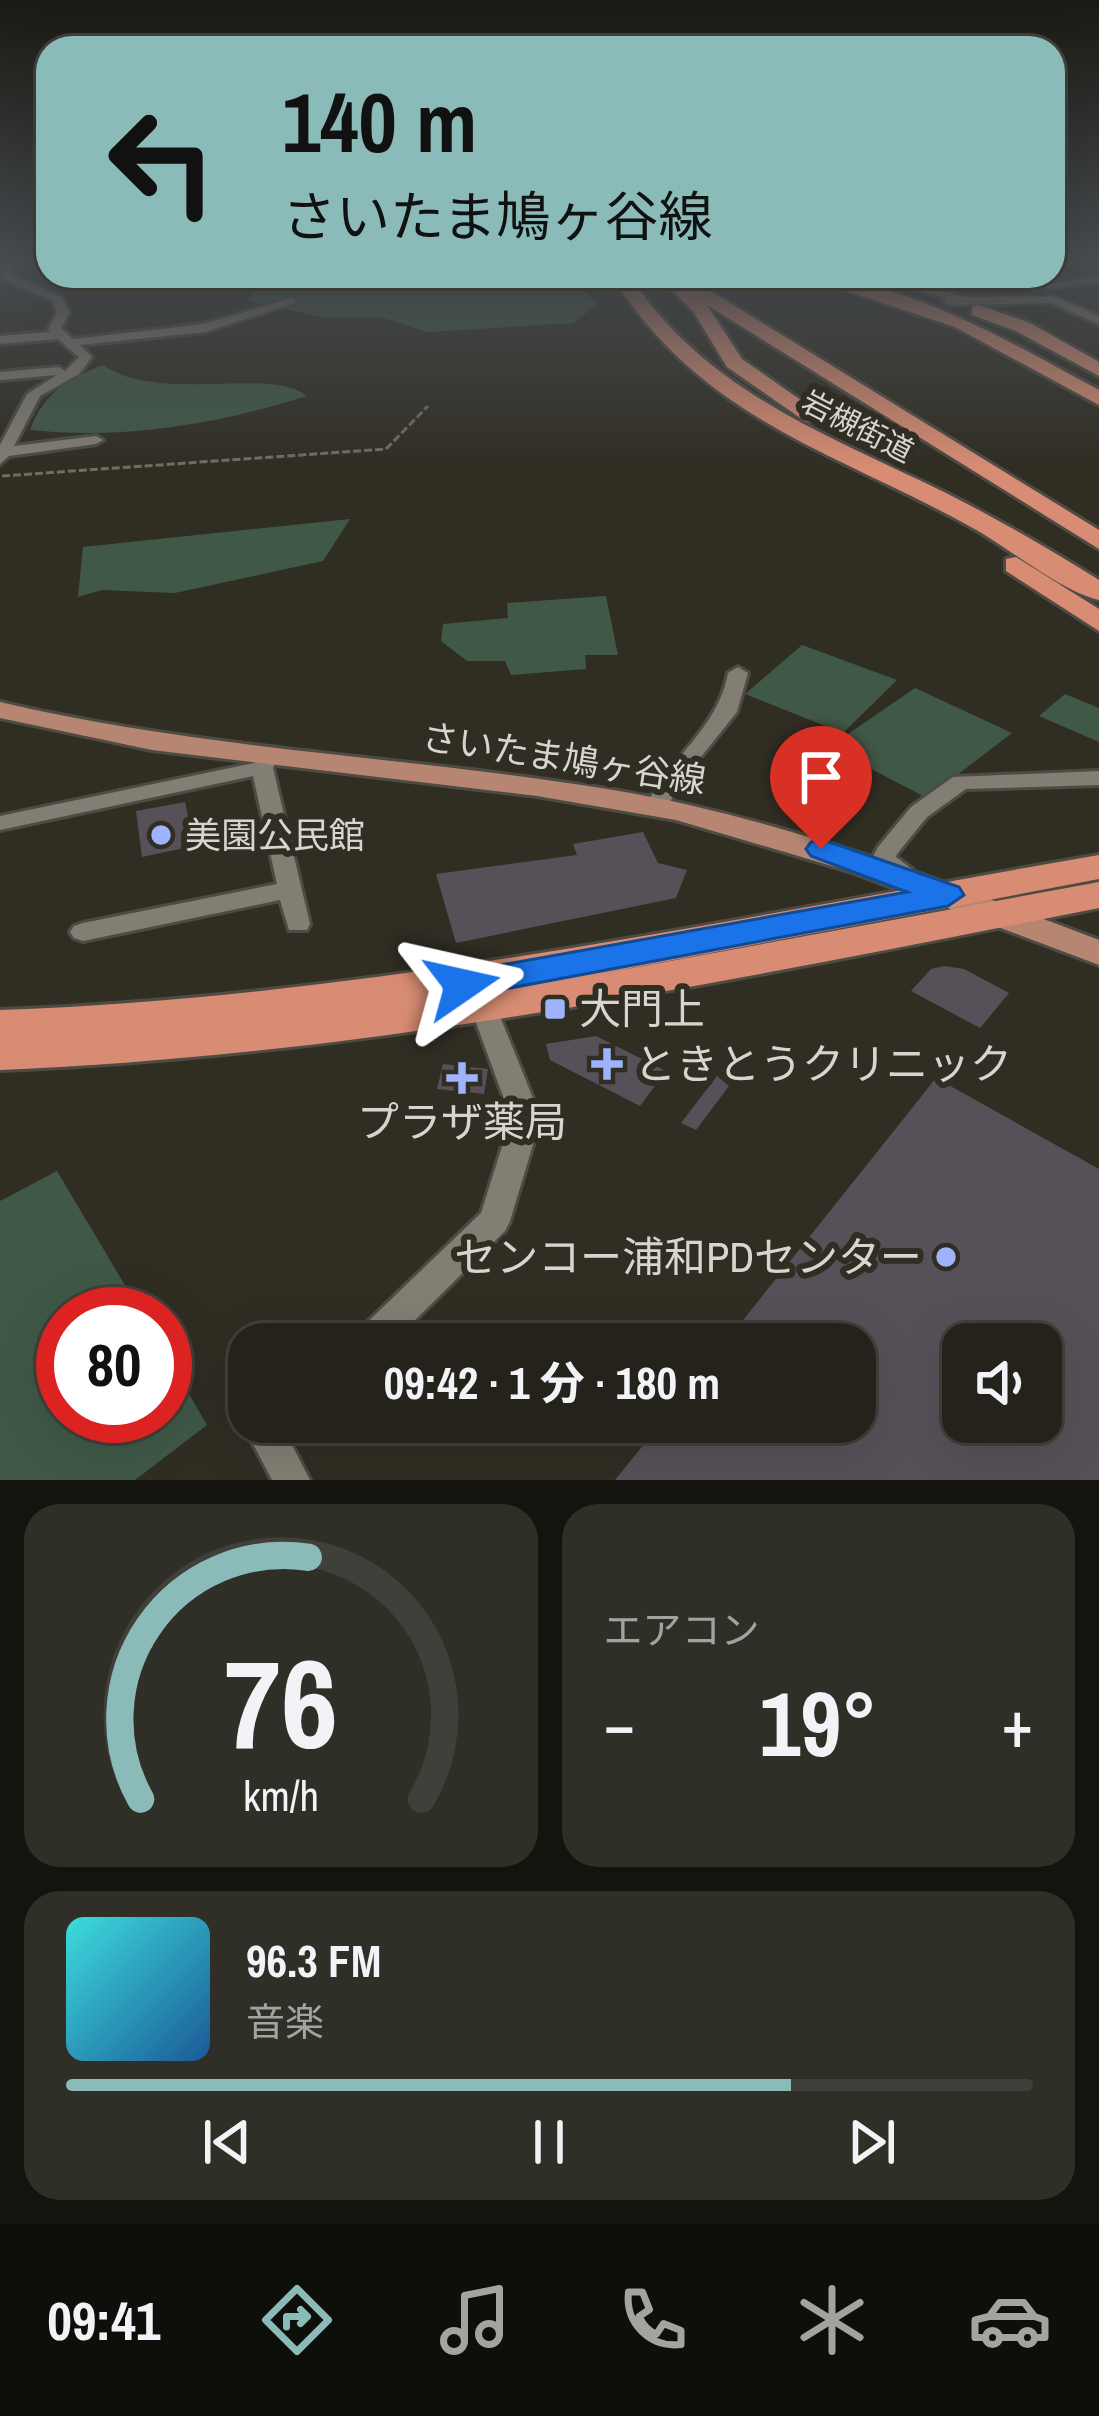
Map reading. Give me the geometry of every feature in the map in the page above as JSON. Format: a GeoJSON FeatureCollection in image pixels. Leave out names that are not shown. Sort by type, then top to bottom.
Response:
{"type":"FeatureCollection","features":[{"type":"Feature","properties":{"kind":"highway","name":"岩槻街道"},"geometry":{"type":"LineString","coordinates":[[658,329],[678,350],[798,432],[1018,540],[1099,592]]}},
{"type":"Feature","properties":{"kind":"highway"},"geometry":{"type":"LineString","coordinates":[[713,329],[734,364],[837,431],[965,492],[1099,574]]}},
{"type":"Feature","properties":{"kind":"highway"},"geometry":{"type":"LineString","coordinates":[[760,329],[1099,541]]}},
{"type":"Feature","properties":{"kind":"highway"},"geometry":{"type":"LineString","coordinates":[[792,329],[1099,515]]}},
{"type":"Feature","properties":{"kind":"highway"},"geometry":{"type":"LineString","coordinates":[[969,329],[1099,387]]}},
{"type":"Feature","properties":{"kind":"highway"},"geometry":{"type":"LineString","coordinates":[[1028,329],[1099,366]]}},
{"type":"Feature","properties":{"kind":"highway"},"geometry":{"type":"LineString","coordinates":[[1041,363],[1099,399]]}},
{"type":"Feature","properties":{"kind":"highway"},"geometry":{"type":"LineString","coordinates":[[798,432],[942,514],[1099,622]]}},
{"type":"Feature","properties":{"kind":"highway"},"geometry":{"type":"LineString","coordinates":[[1011,897],[1099,849]]}},
{"type":"Feature","properties":{"kind":"highway"},"geometry":{"type":"LineString","coordinates":[[0,1053],[198,1044],[484,1010],[1011,897],[1099,867]]}},
{"type":"Feature","properties":{"kind":"highway"},"geometry":{"type":"LineString","coordinates":[[0,1026],[238,1016],[417,993],[948,895],[1099,895]]}},
{"type":"Feature","properties":{"kind":"main road","name":"さいたま鳩ヶ谷線"},"geometry":{"type":"LineString","coordinates":[[0,710],[93,733],[265,763],[656,807],[812,846],[948,895]]}},
{"type":"Feature","properties":{"kind":"main road"},"geometry":{"type":"LineString","coordinates":[[1011,897],[1099,953]]}},
{"type":"Feature","properties":{"kind":"street"},"geometry":{"type":"LineString","coordinates":[[4,447],[34,394],[76,370],[86,357],[75,342],[54,329]]}},
{"type":"Feature","properties":{"kind":"street"},"geometry":{"type":"LineString","coordinates":[[75,342],[195,329]]}},
{"type":"Feature","properties":{"kind":"street"},"geometry":{"type":"LineString","coordinates":[[0,340],[61,334]]}},
{"type":"Feature","properties":{"kind":"street"},"geometry":{"type":"LineString","coordinates":[[0,376],[76,370]]}},
{"type":"Feature","properties":{"kind":"street"},"geometry":{"type":"LineString","coordinates":[[4,447],[96,440]]}},
{"type":"Feature","properties":{"kind":"street"},"geometry":{"type":"LineString","coordinates":[[656,807],[733,702],[738,673]]}},
{"type":"Feature","properties":{"kind":"street"},"geometry":{"type":"LineString","coordinates":[[0,823],[265,763],[298,925]]}},
{"type":"Feature","properties":{"kind":"street"},"geometry":{"type":"LineString","coordinates":[[900,868],[883,860],[886,852],[919,812],[961,782],[1099,778]]}},
{"type":"Feature","properties":{"kind":"street"},"geometry":{"type":"LineString","coordinates":[[82,932],[290,890]]}},
{"type":"Feature","properties":{"kind":"street"},"geometry":{"type":"LineString","coordinates":[[390,1323],[494,1221],[526,1118],[484,1010]]}},
{"type":"Feature","properties":{"kind":"street"},"geometry":{"type":"LineString","coordinates":[[271,1443],[292,1480]]}},
{"type":"Feature","properties":{"kind":"path"},"geometry":{"type":"LineString","coordinates":[[0,476],[386,449],[428,406]]}},
{"type":"Feature","properties":{"kind":"green space"},"geometry":{"type":"Polygon","coordinates":[[[103,365],[153,382],[267,384],[307,396],[170,427],[100,433],[30,430],[58,389],[103,365]]]}},
{"type":"Feature","properties":{"kind":"green space"},"geometry":{"type":"Polygon","coordinates":[[[350,519],[323,561],[175,593],[102,590],[78,597],[83,547],[350,519]]]}},
{"type":"Feature","properties":{"kind":"green space"},"geometry":{"type":"Polygon","coordinates":[[[606,596],[618,655],[585,655],[586,669],[511,675],[505,661],[467,661],[441,641],[443,624],[508,618],[507,603],[606,596]]]}},
{"type":"Feature","properties":{"kind":"green space"},"geometry":{"type":"Polygon","coordinates":[[[802,645],[897,680],[843,733],[745,694],[802,645]]]}},
{"type":"Feature","properties":{"kind":"green space"},"geometry":{"type":"Polygon","coordinates":[[[915,688],[1012,733],[927,798],[829,747],[915,688]]]}},
{"type":"Feature","properties":{"kind":"green space"},"geometry":{"type":"Polygon","coordinates":[[[1065,694],[1099,708],[1099,742],[1039,716],[1065,694]]]}},
{"type":"Feature","properties":{"kind":"green space"},"geometry":{"type":"Polygon","coordinates":[[[57,1171],[126,1287],[36,1287],[36,1443],[183,1443],[135,1480],[0,1480],[0,1201],[57,1171]]]}},
{"type":"Feature","properties":{"kind":"green space"},"geometry":{"type":"Polygon","coordinates":[[[192,1399],[207,1425],[192,1436],[192,1399]]]}},
{"type":"Feature","properties":{"kind":"building"},"geometry":{"type":"Polygon","coordinates":[[[185,802],[194,846],[142,857],[136,811],[185,802]]]}},
{"type":"Feature","properties":{"kind":"building"},"geometry":{"type":"Polygon","coordinates":[[[643,832],[658,863],[687,870],[676,898],[456,943],[436,874],[577,855],[573,844],[643,832]]]}},
{"type":"Feature","properties":{"kind":"building"},"geometry":{"type":"Polygon","coordinates":[[[931,969],[964,969],[1009,993],[980,1028],[911,991],[931,969]]]}},
{"type":"Feature","properties":{"kind":"building"},"geometry":{"type":"Polygon","coordinates":[[[596,1036],[666,1071],[640,1106],[550,1060],[546,1044],[596,1036]]]}},
{"type":"Feature","properties":{"kind":"building"},"geometry":{"type":"Polygon","coordinates":[[[443,1064],[488,1069],[484,1094],[437,1089],[443,1064]]]}},
{"type":"Feature","properties":{"kind":"building"},"geometry":{"type":"Polygon","coordinates":[[[717,1076],[729,1086],[696,1130],[681,1123],[717,1076]]]}},
{"type":"Feature","properties":{"kind":"building","name":"センコー浦和PDセンター"},"geometry":{"type":"Polygon","coordinates":[[[936,1078],[1099,1169],[1099,1480],[615,1480],[645,1443],[876,1443],[876,1323],[741,1323],[936,1078]]]}},
{"type":"Feature","properties":{"kind":"place","name":"美園公民館"},"geometry":{"type":"Point","coordinates":[161,835]}},
{"type":"Feature","properties":{"kind":"place","name":"大門上"},"geometry":{"type":"Point","coordinates":[555,1009]}},
{"type":"Feature","properties":{"kind":"place","name":"ときとうクリニック"},"geometry":{"type":"Point","coordinates":[607,1064]}},
{"type":"Feature","properties":{"kind":"place","name":"プラザ薬局"},"geometry":{"type":"Point","coordinates":[462,1078]}},
{"type":"Feature","properties":{"kind":"place","name":"センコー浦和PDセンター"},"geometry":{"type":"Point","coordinates":[946,1257]}},
{"type":"Feature","properties":{"kind":"route"},"geometry":{"type":"LineString","coordinates":[[462,985],[948,895],[821,849]]}}]}
